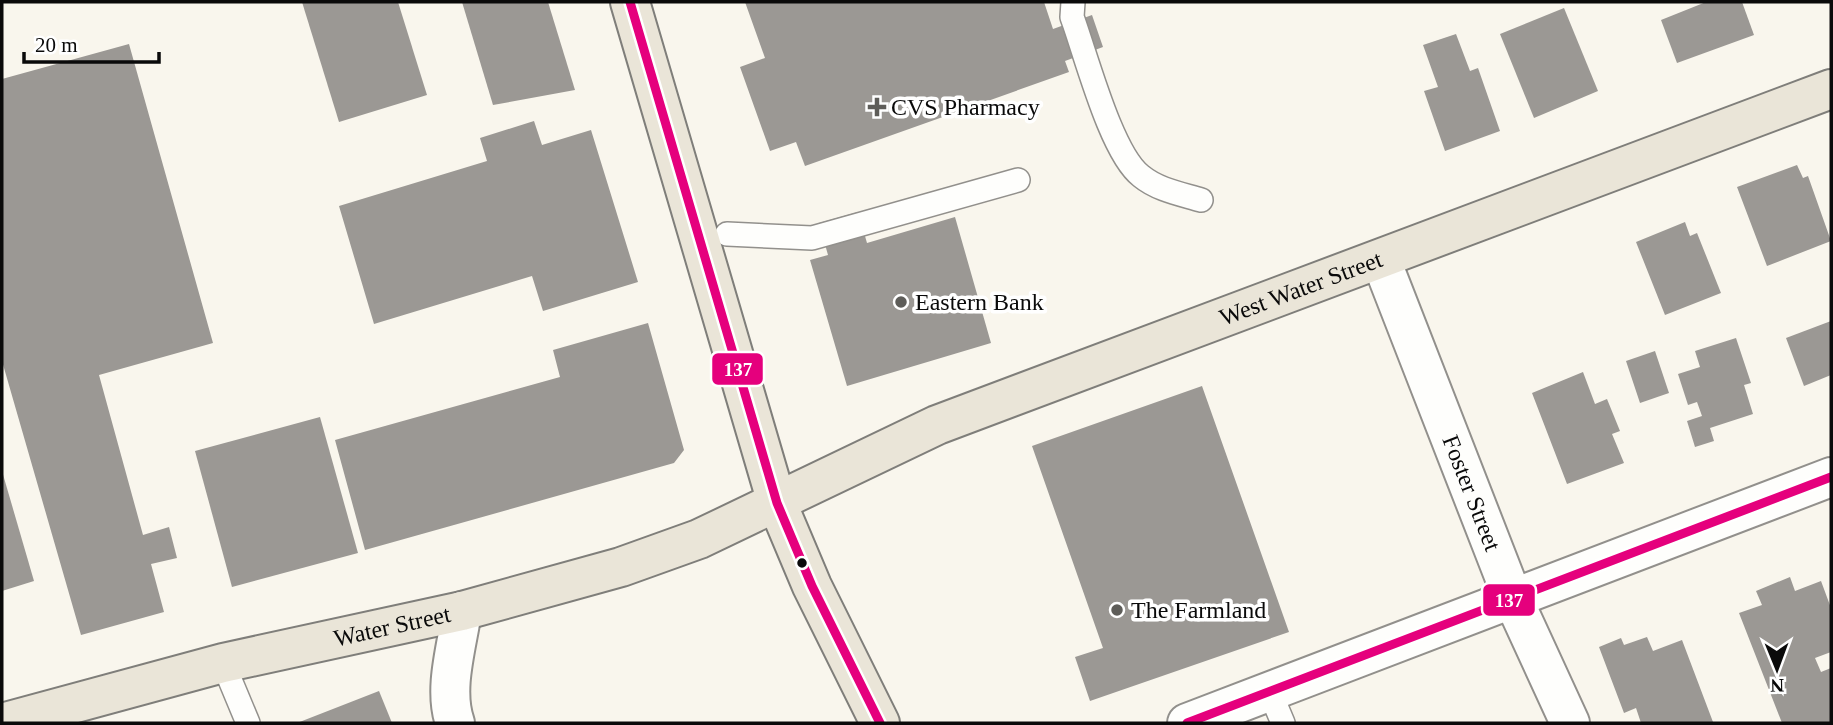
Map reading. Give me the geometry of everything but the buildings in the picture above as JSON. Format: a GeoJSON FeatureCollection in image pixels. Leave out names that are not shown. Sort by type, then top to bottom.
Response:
{"type":"FeatureCollection","features":[{"type":"Feature","properties":{"kind":"main road"},"geometry":{"type":"LineString","coordinates":[[630,2],[776,503],[818,598],[880,723]]}},
{"type":"Feature","properties":{"kind":"main road","name":"West Water Street"},"geometry":{"type":"LineString","coordinates":[[776,503],[937,425],[1831,89]]}},
{"type":"Feature","properties":{"kind":"main road","name":"Water Street"},"geometry":{"type":"LineString","coordinates":[[2,723],[223,663],[462,611],[621,567],[699,539],[776,503]]}},
{"type":"Feature","properties":{"kind":"street","name":"Foster Street"},"geometry":{"type":"LineString","coordinates":[[1381,260],[1513,599],[1570,723]]}},
{"type":"Feature","properties":{"kind":"street"},"geometry":{"type":"LineString","coordinates":[[1187,723],[1276,707],[1513,599],[1831,477]]}},
{"type":"Feature","properties":{"kind":"street"},"geometry":{"type":"LineString","coordinates":[[455,723],[450,701],[451,684],[462,611]]}},
{"type":"Feature","properties":{"kind":"lane"},"geometry":{"type":"LineString","coordinates":[[1073,2],[1072,17],[1114,133],[1127,160],[1137,173],[1154,185],[1201,200]]}},
{"type":"Feature","properties":{"kind":"lane"},"geometry":{"type":"LineString","coordinates":[[727,234],[812,238],[1018,180]]}},
{"type":"Feature","properties":{"kind":"lane"},"geometry":{"type":"LineString","coordinates":[[223,663],[248,723]]}},
{"type":"Feature","properties":{"kind":"transit line","name":"137"},"geometry":{"type":"LineString","coordinates":[[630,2],[777,503],[812,586],[880,723]]}},
{"type":"Feature","properties":{"kind":"transit line","name":"137"},"geometry":{"type":"LineString","coordinates":[[1187,723],[1831,477]]}},
{"type":"Feature","properties":{"kind":"place","name":"CVS Pharmacy"},"geometry":{"type":"Point","coordinates":[877,107]}},
{"type":"Feature","properties":{"kind":"place","name":"Eastern Bank"},"geometry":{"type":"Point","coordinates":[901,302]}},
{"type":"Feature","properties":{"kind":"place","name":"The Farmland"},"geometry":{"type":"Point","coordinates":[1117,610]}}]}
